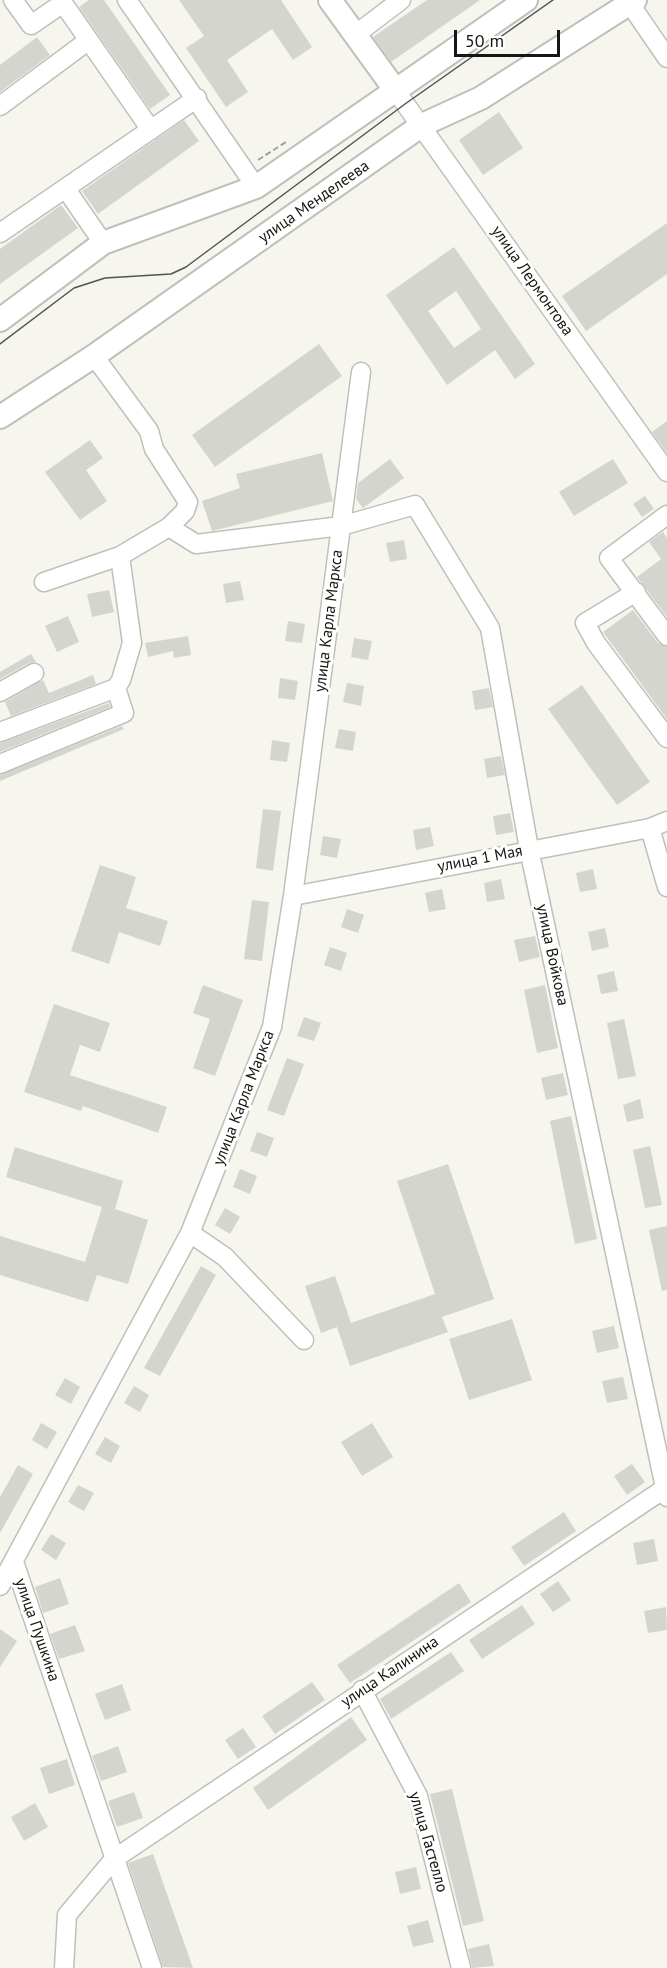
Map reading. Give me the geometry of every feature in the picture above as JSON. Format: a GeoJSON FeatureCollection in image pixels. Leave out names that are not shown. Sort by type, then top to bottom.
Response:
{"type":"FeatureCollection","features":[{"type":"Feature","properties":{"kind":"main road"},"geometry":{"type":"LineString","coordinates":[[330,0],[396,91]]}},
{"type":"Feature","properties":{"kind":"main road"},"geometry":{"type":"LineString","coordinates":[[0,320],[103,243],[256,187],[525,0]]}},
{"type":"Feature","properties":{"kind":"main road","name":"улица Менделеева"},"geometry":{"type":"LineString","coordinates":[[0,417],[94,356],[422,125],[481,98],[633,2]]}},
{"type":"Feature","properties":{"kind":"street"},"geometry":{"type":"LineString","coordinates":[[13,0],[31,25],[63,3],[151,130]]}},
{"type":"Feature","properties":{"kind":"street"},"geometry":{"type":"LineString","coordinates":[[127,0],[197,98],[256,187]]}},
{"type":"Feature","properties":{"kind":"street"},"geometry":{"type":"LineString","coordinates":[[355,35],[397,1]]}},
{"type":"Feature","properties":{"kind":"street"},"geometry":{"type":"LineString","coordinates":[[633,2],[667,58]]}},
{"type":"Feature","properties":{"kind":"street"},"geometry":{"type":"LineString","coordinates":[[0,106],[89,40]]}},
{"type":"Feature","properties":{"kind":"street","name":"улица Лермонтова"},"geometry":{"type":"LineString","coordinates":[[396,91],[667,472]]}},
{"type":"Feature","properties":{"kind":"street"},"geometry":{"type":"LineString","coordinates":[[0,233],[197,98]]}},
{"type":"Feature","properties":{"kind":"street"},"geometry":{"type":"LineString","coordinates":[[66,189],[103,243]]}},
{"type":"Feature","properties":{"kind":"street"},"geometry":{"type":"LineString","coordinates":[[44,582],[120,556],[169,527],[185,511],[188,502],[154,449],[149,431],[94,356]]}},
{"type":"Feature","properties":{"kind":"street","name":"улица Карла Маркса"},"geometry":{"type":"LineString","coordinates":[[0,1586],[190,1233],[272,1027],[293,896],[361,372]]}},
{"type":"Feature","properties":{"kind":"street","name":"улица Войкова"},"geometry":{"type":"LineString","coordinates":[[341,526],[415,505],[490,628],[529,849],[666,1490]]}},
{"type":"Feature","properties":{"kind":"street"},"geometry":{"type":"LineString","coordinates":[[667,515],[609,558],[667,636]]}},
{"type":"Feature","properties":{"kind":"street"},"geometry":{"type":"LineString","coordinates":[[169,527],[196,544],[341,526]]}},
{"type":"Feature","properties":{"kind":"street"},"geometry":{"type":"LineString","coordinates":[[2,728],[116,688],[121,680],[132,643],[120,556]]}},
{"type":"Feature","properties":{"kind":"street"},"geometry":{"type":"LineString","coordinates":[[636,592],[585,623],[596,643],[667,738]]}},
{"type":"Feature","properties":{"kind":"street"},"geometry":{"type":"LineString","coordinates":[[0,692],[34,673]]}},
{"type":"Feature","properties":{"kind":"street"},"geometry":{"type":"LineString","coordinates":[[0,764],[124,713],[116,688]]}},
{"type":"Feature","properties":{"kind":"street","name":"улица 1 Мая"},"geometry":{"type":"LineString","coordinates":[[293,896],[529,849],[650,828],[667,821]]}},
{"type":"Feature","properties":{"kind":"street"},"geometry":{"type":"LineString","coordinates":[[650,828],[667,887]]}},
{"type":"Feature","properties":{"kind":"street"},"geometry":{"type":"LineString","coordinates":[[190,1233],[225,1257],[304,1340]]}},
{"type":"Feature","properties":{"kind":"street","name":"улица Калинина"},"geometry":{"type":"LineString","coordinates":[[64,1968],[67,1915],[114,1859],[362,1690],[666,1490]]}},
{"type":"Feature","properties":{"kind":"street"},"geometry":{"type":"LineString","coordinates":[[14,1562],[152,1968]]}},
{"type":"Feature","properties":{"kind":"street","name":"улица Пушкина"},"geometry":{"type":"LineString","coordinates":[[14,1562],[152,1968]]}},
{"type":"Feature","properties":{"kind":"street","name":"улица Гастелло"},"geometry":{"type":"LineString","coordinates":[[362,1690],[418,1796],[461,1968]]}},
{"type":"Feature","properties":{"kind":"building"},"geometry":{"type":"Polygon","coordinates":[[[89,0],[104,0],[170,95],[150,109],[79,7],[89,0]]]}},
{"type":"Feature","properties":{"kind":"building"},"geometry":{"type":"Polygon","coordinates":[[[179,0],[281,0],[312,47],[293,60],[272,29],[227,60],[248,92],[226,107],[186,48],[204,36],[179,0]]]}},
{"type":"Feature","properties":{"kind":"building"},"geometry":{"type":"Polygon","coordinates":[[[427,0],[480,0],[391,62],[373,37],[427,0]]]}},
{"type":"Feature","properties":{"kind":"building"},"geometry":{"type":"Polygon","coordinates":[[[37,37],[50,55],[0,92],[0,65],[37,37]]]}},
{"type":"Feature","properties":{"kind":"building"},"geometry":{"type":"Polygon","coordinates":[[[499,112],[523,148],[483,175],[459,140],[499,112]]]}},
{"type":"Feature","properties":{"kind":"building"},"geometry":{"type":"Polygon","coordinates":[[[184,120],[199,141],[98,214],[82,191],[184,120]]]}},
{"type":"Feature","properties":{"kind":"building"},"geometry":{"type":"Polygon","coordinates":[[[61,205],[78,228],[0,284],[0,249],[61,205]]]}},
{"type":"Feature","properties":{"kind":"building"},"geometry":{"type":"Polygon","coordinates":[[[667,223],[667,274],[586,331],[562,296],[667,223]]]}},
{"type":"Feature","properties":{"kind":"building"},"geometry":{"type":"Polygon","coordinates":[[[454,247],[535,364],[515,379],[495,350],[447,385],[386,295],[454,247]],[[456,291],[428,311],[454,348],[481,329],[456,291]]]}},
{"type":"Feature","properties":{"kind":"building"},"geometry":{"type":"Polygon","coordinates":[[[319,344],[342,376],[215,467],[192,435],[319,344]]]}},
{"type":"Feature","properties":{"kind":"building"},"geometry":{"type":"Polygon","coordinates":[[[667,421],[667,453],[652,432],[667,421]]]}},
{"type":"Feature","properties":{"kind":"building"},"geometry":{"type":"Polygon","coordinates":[[[90,440],[103,458],[86,470],[107,501],[80,520],[45,472],[90,440]]]}},
{"type":"Feature","properties":{"kind":"building"},"geometry":{"type":"Polygon","coordinates":[[[322,453],[333,501],[212,531],[202,501],[240,488],[236,474],[322,453]]]}},
{"type":"Feature","properties":{"kind":"building"},"geometry":{"type":"Polygon","coordinates":[[[390,459],[404,478],[363,508],[356,499],[358,483],[390,459]]]}},
{"type":"Feature","properties":{"kind":"building"},"geometry":{"type":"Polygon","coordinates":[[[613,459],[628,483],[574,516],[559,492],[613,459]]]}},
{"type":"Feature","properties":{"kind":"building"},"geometry":{"type":"Polygon","coordinates":[[[645,496],[654,509],[642,517],[633,504],[645,496]]]}},
{"type":"Feature","properties":{"kind":"building"},"geometry":{"type":"Polygon","coordinates":[[[663,532],[667,538],[667,617],[637,577],[661,559],[649,542],[663,532]]]}},
{"type":"Feature","properties":{"kind":"building"},"geometry":{"type":"Polygon","coordinates":[[[404,540],[407,559],[390,562],[386,543],[404,540]]]}},
{"type":"Feature","properties":{"kind":"building"},"geometry":{"type":"Polygon","coordinates":[[[240,581],[244,600],[226,603],[223,584],[240,581]]]}},
{"type":"Feature","properties":{"kind":"building"},"geometry":{"type":"Polygon","coordinates":[[[109,590],[114,612],[92,617],[87,594],[109,590]]]}},
{"type":"Feature","properties":{"kind":"building"},"geometry":{"type":"Polygon","coordinates":[[[633,610],[658,643],[667,647],[667,719],[603,632],[633,610]]]}},
{"type":"Feature","properties":{"kind":"building"},"geometry":{"type":"Polygon","coordinates":[[[68,616],[79,642],[57,652],[45,626],[68,616]]]}},
{"type":"Feature","properties":{"kind":"building"},"geometry":{"type":"Polygon","coordinates":[[[288,621],[305,624],[302,643],[285,641],[288,621]]]}},
{"type":"Feature","properties":{"kind":"building"},"geometry":{"type":"Polygon","coordinates":[[[188,636],[191,655],[174,658],[173,651],[148,657],[145,643],[188,636]]]}},
{"type":"Feature","properties":{"kind":"building"},"geometry":{"type":"Polygon","coordinates":[[[354,638],[372,641],[368,660],[351,657],[354,638]]]}},
{"type":"Feature","properties":{"kind":"building"},"geometry":{"type":"Polygon","coordinates":[[[31,654],[36,662],[29,663],[0,679],[0,672],[31,654]]]}},
{"type":"Feature","properties":{"kind":"building"},"geometry":{"type":"Polygon","coordinates":[[[93,675],[96,684],[11,716],[5,702],[43,680],[49,693],[93,675]]]}},
{"type":"Feature","properties":{"kind":"building"},"geometry":{"type":"Polygon","coordinates":[[[280,678],[298,681],[295,700],[278,698],[280,678]]]}},
{"type":"Feature","properties":{"kind":"building"},"geometry":{"type":"Polygon","coordinates":[[[347,683],[364,686],[361,706],[343,702],[347,683]]]}},
{"type":"Feature","properties":{"kind":"building"},"geometry":{"type":"Polygon","coordinates":[[[582,685],[650,782],[617,805],[548,709],[582,685]]]}},
{"type":"Feature","properties":{"kind":"building"},"geometry":{"type":"Polygon","coordinates":[[[489,688],[493,707],[475,710],[472,691],[489,688]]]}},
{"type":"Feature","properties":{"kind":"building"},"geometry":{"type":"Polygon","coordinates":[[[109,703],[110,707],[0,752],[0,743],[109,703]]]}},
{"type":"Feature","properties":{"kind":"building"},"geometry":{"type":"Polygon","coordinates":[[[122,726],[124,729],[0,781],[0,775],[122,726]]]}},
{"type":"Feature","properties":{"kind":"building"},"geometry":{"type":"Polygon","coordinates":[[[339,729],[356,732],[353,751],[335,748],[339,729]]]}},
{"type":"Feature","properties":{"kind":"building"},"geometry":{"type":"Polygon","coordinates":[[[272,740],[290,743],[287,762],[270,760],[272,740]]]}},
{"type":"Feature","properties":{"kind":"building"},"geometry":{"type":"Polygon","coordinates":[[[501,756],[505,775],[487,778],[484,759],[501,756]]]}},
{"type":"Feature","properties":{"kind":"building"},"geometry":{"type":"Polygon","coordinates":[[[263,809],[281,811],[273,871],[256,868],[263,809]]]}},
{"type":"Feature","properties":{"kind":"building"},"geometry":{"type":"Polygon","coordinates":[[[510,813],[514,832],[496,835],[493,816],[510,813]]]}},
{"type":"Feature","properties":{"kind":"building"},"geometry":{"type":"Polygon","coordinates":[[[430,827],[434,846],[416,850],[413,830],[430,827]]]}},
{"type":"Feature","properties":{"kind":"building"},"geometry":{"type":"Polygon","coordinates":[[[323,836],[341,839],[337,858],[320,855],[323,836]]]}},
{"type":"Feature","properties":{"kind":"building"},"geometry":{"type":"Polygon","coordinates":[[[100,865],[136,877],[126,908],[168,921],[160,946],[119,932],[109,964],[71,951],[100,865]]]}},
{"type":"Feature","properties":{"kind":"building"},"geometry":{"type":"Polygon","coordinates":[[[593,869],[597,889],[580,892],[576,873],[593,869]]]}},
{"type":"Feature","properties":{"kind":"building"},"geometry":{"type":"Polygon","coordinates":[[[501,879],[505,899],[487,902],[484,883],[501,879]]]}},
{"type":"Feature","properties":{"kind":"building"},"geometry":{"type":"Polygon","coordinates":[[[442,889],[446,909],[429,912],[425,893],[442,889]]]}},
{"type":"Feature","properties":{"kind":"building"},"geometry":{"type":"Polygon","coordinates":[[[252,900],[269,902],[262,961],[244,959],[252,900]]]}},
{"type":"Feature","properties":{"kind":"building"},"geometry":{"type":"Polygon","coordinates":[[[347,909],[364,915],[358,933],[341,927],[347,909]]]}},
{"type":"Feature","properties":{"kind":"building"},"geometry":{"type":"Polygon","coordinates":[[[605,928],[609,947],[592,951],[588,932],[605,928]]]}},
{"type":"Feature","properties":{"kind":"building"},"geometry":{"type":"Polygon","coordinates":[[[535,936],[540,957],[519,962],[514,940],[535,936]]]}},
{"type":"Feature","properties":{"kind":"building"},"geometry":{"type":"Polygon","coordinates":[[[330,947],[347,953],[341,971],[324,965],[330,947]]]}},
{"type":"Feature","properties":{"kind":"building"},"geometry":{"type":"Polygon","coordinates":[[[614,971],[618,991],[601,994],[597,975],[614,971]]]}},
{"type":"Feature","properties":{"kind":"building"},"geometry":{"type":"Polygon","coordinates":[[[203,985],[243,1000],[215,1076],[193,1068],[210,1019],[193,1013],[203,985]]]}},
{"type":"Feature","properties":{"kind":"building"},"geometry":{"type":"Polygon","coordinates":[[[545,985],[558,1048],[537,1053],[524,990],[545,985]]]}},
{"type":"Feature","properties":{"kind":"building"},"geometry":{"type":"Polygon","coordinates":[[[54,1004],[110,1023],[100,1052],[80,1045],[70,1075],[167,1107],[158,1133],[83,1106],[81,1111],[24,1092],[54,1004]]]}},
{"type":"Feature","properties":{"kind":"building"},"geometry":{"type":"Polygon","coordinates":[[[304,1017],[321,1023],[314,1041],[297,1036],[304,1017]]]}},
{"type":"Feature","properties":{"kind":"building"},"geometry":{"type":"Polygon","coordinates":[[[624,1019],[636,1076],[618,1079],[607,1023],[624,1019]]]}},
{"type":"Feature","properties":{"kind":"building"},"geometry":{"type":"Polygon","coordinates":[[[287,1058],[304,1064],[284,1116],[267,1110],[287,1058]]]}},
{"type":"Feature","properties":{"kind":"building"},"geometry":{"type":"Polygon","coordinates":[[[563,1073],[568,1095],[546,1100],[541,1078],[563,1073]]]}},
{"type":"Feature","properties":{"kind":"building"},"geometry":{"type":"Polygon","coordinates":[[[640,1099],[644,1118],[627,1122],[623,1105],[640,1099]]]}},
{"type":"Feature","properties":{"kind":"building"},"geometry":{"type":"Polygon","coordinates":[[[571,1116],[597,1239],[575,1244],[550,1121],[571,1116]]]}},
{"type":"Feature","properties":{"kind":"building"},"geometry":{"type":"Polygon","coordinates":[[[257,1132],[274,1138],[267,1157],[250,1151],[257,1132]]]}},
{"type":"Feature","properties":{"kind":"building"},"geometry":{"type":"Polygon","coordinates":[[[650,1146],[662,1205],[645,1208],[633,1150],[650,1146]]]}},
{"type":"Feature","properties":{"kind":"building"},"geometry":{"type":"Polygon","coordinates":[[[15,1147],[123,1181],[115,1209],[148,1220],[128,1284],[97,1275],[88,1302],[0,1275],[0,1236],[85,1262],[102,1207],[6,1177],[15,1147]]]}},
{"type":"Feature","properties":{"kind":"building"},"geometry":{"type":"Polygon","coordinates":[[[448,1164],[494,1299],[442,1317],[448,1332],[350,1366],[337,1327],[321,1333],[305,1286],[335,1276],[351,1323],[435,1294],[397,1181],[448,1164]]]}},
{"type":"Feature","properties":{"kind":"building"},"geometry":{"type":"Polygon","coordinates":[[[240,1169],[257,1176],[250,1194],[233,1187],[240,1169]]]}},
{"type":"Feature","properties":{"kind":"building"},"geometry":{"type":"Polygon","coordinates":[[[225,1208],[240,1217],[230,1234],[215,1225],[225,1208]]]}},
{"type":"Feature","properties":{"kind":"building"},"geometry":{"type":"Polygon","coordinates":[[[667,1226],[667,1290],[662,1291],[649,1230],[667,1226]]]}},
{"type":"Feature","properties":{"kind":"building"},"geometry":{"type":"Polygon","coordinates":[[[201,1266],[216,1275],[160,1376],[144,1368],[201,1266]]]}},
{"type":"Feature","properties":{"kind":"building"},"geometry":{"type":"Polygon","coordinates":[[[512,1319],[532,1380],[469,1400],[449,1339],[512,1319]]]}},
{"type":"Feature","properties":{"kind":"building"},"geometry":{"type":"Polygon","coordinates":[[[614,1326],[619,1348],[597,1353],[592,1331],[614,1326]]]}},
{"type":"Feature","properties":{"kind":"building"},"geometry":{"type":"Polygon","coordinates":[[[623,1377],[628,1399],[607,1403],[602,1381],[623,1377]]]}},
{"type":"Feature","properties":{"kind":"building"},"geometry":{"type":"Polygon","coordinates":[[[65,1378],[80,1387],[71,1404],[55,1395],[65,1378]]]}},
{"type":"Feature","properties":{"kind":"building"},"geometry":{"type":"Polygon","coordinates":[[[134,1386],[149,1395],[140,1412],[124,1403],[134,1386]]]}},
{"type":"Feature","properties":{"kind":"building"},"geometry":{"type":"Polygon","coordinates":[[[41,1423],[57,1432],[47,1449],[32,1440],[41,1423]]]}},
{"type":"Feature","properties":{"kind":"building"},"geometry":{"type":"Polygon","coordinates":[[[372,1423],[393,1457],[362,1476],[341,1442],[372,1423]]]}},
{"type":"Feature","properties":{"kind":"building"},"geometry":{"type":"Polygon","coordinates":[[[105,1437],[120,1446],[111,1463],[95,1454],[105,1437]]]}},
{"type":"Feature","properties":{"kind":"building"},"geometry":{"type":"Polygon","coordinates":[[[632,1464],[645,1482],[627,1495],[614,1476],[632,1464]]]}},
{"type":"Feature","properties":{"kind":"building"},"geometry":{"type":"Polygon","coordinates":[[[18,1465],[33,1474],[0,1533],[0,1497],[18,1465]]]}},
{"type":"Feature","properties":{"kind":"building"},"geometry":{"type":"Polygon","coordinates":[[[78,1485],[94,1493],[84,1511],[68,1502],[78,1485]]]}},
{"type":"Feature","properties":{"kind":"building"},"geometry":{"type":"Polygon","coordinates":[[[564,1512],[576,1531],[524,1566],[511,1547],[564,1512]]]}},
{"type":"Feature","properties":{"kind":"building"},"geometry":{"type":"Polygon","coordinates":[[[51,1534],[66,1543],[56,1560],[41,1550],[51,1534]]]}},
{"type":"Feature","properties":{"kind":"building"},"geometry":{"type":"Polygon","coordinates":[[[654,1539],[658,1561],[637,1565],[633,1543],[654,1539]]]}},
{"type":"Feature","properties":{"kind":"building"},"geometry":{"type":"Polygon","coordinates":[[[60,1578],[69,1604],[43,1613],[35,1587],[60,1578]]]}},
{"type":"Feature","properties":{"kind":"building"},"geometry":{"type":"Polygon","coordinates":[[[558,1581],[571,1600],[553,1612],[540,1594],[558,1581]]]}},
{"type":"Feature","properties":{"kind":"building"},"geometry":{"type":"Polygon","coordinates":[[[459,1583],[471,1602],[350,1683],[337,1665],[459,1583]]]}},
{"type":"Feature","properties":{"kind":"building"},"geometry":{"type":"Polygon","coordinates":[[[522,1605],[535,1624],[482,1659],[469,1640],[522,1605]]]}},
{"type":"Feature","properties":{"kind":"building"},"geometry":{"type":"Polygon","coordinates":[[[666,1607],[667,1630],[648,1633],[644,1611],[666,1607]]]}},
{"type":"Feature","properties":{"kind":"building"},"geometry":{"type":"Polygon","coordinates":[[[75,1625],[85,1651],[59,1659],[50,1634],[75,1625]]]}},
{"type":"Feature","properties":{"kind":"building"},"geometry":{"type":"Polygon","coordinates":[[[0,1629],[17,1641],[0,1667],[0,1629]]]}},
{"type":"Feature","properties":{"kind":"building"},"geometry":{"type":"Polygon","coordinates":[[[451,1652],[464,1671],[391,1719],[380,1699],[451,1652]]]}},
{"type":"Feature","properties":{"kind":"building"},"geometry":{"type":"Polygon","coordinates":[[[312,1682],[325,1700],[275,1734],[262,1716],[312,1682]]]}},
{"type":"Feature","properties":{"kind":"building"},"geometry":{"type":"Polygon","coordinates":[[[122,1684],[131,1710],[105,1720],[95,1694],[122,1684]]]}},
{"type":"Feature","properties":{"kind":"building"},"geometry":{"type":"Polygon","coordinates":[[[351,1717],[367,1740],[268,1810],[253,1788],[351,1717]]]}},
{"type":"Feature","properties":{"kind":"building"},"geometry":{"type":"Polygon","coordinates":[[[243,1728],[256,1747],[238,1759],[225,1740],[243,1728]]]}},
{"type":"Feature","properties":{"kind":"building"},"geometry":{"type":"Polygon","coordinates":[[[118,1746],[127,1772],[101,1781],[92,1756],[118,1746]]]}},
{"type":"Feature","properties":{"kind":"building"},"geometry":{"type":"Polygon","coordinates":[[[67,1759],[75,1785],[49,1794],[40,1768],[67,1759]]]}},
{"type":"Feature","properties":{"kind":"building"},"geometry":{"type":"Polygon","coordinates":[[[452,1789],[484,1921],[463,1926],[430,1794],[452,1789]]]}},
{"type":"Feature","properties":{"kind":"building"},"geometry":{"type":"Polygon","coordinates":[[[134,1792],[143,1818],[117,1827],[108,1801],[134,1792]]]}},
{"type":"Feature","properties":{"kind":"building"},"geometry":{"type":"Polygon","coordinates":[[[35,1803],[48,1827],[24,1841],[11,1817],[35,1803]]]}},
{"type":"Feature","properties":{"kind":"building"},"geometry":{"type":"Polygon","coordinates":[[[153,1854],[193,1968],[163,1967],[128,1863],[153,1854]]]}},
{"type":"Feature","properties":{"kind":"building"},"geometry":{"type":"Polygon","coordinates":[[[416,1867],[421,1889],[400,1894],[395,1872],[416,1867]]]}},
{"type":"Feature","properties":{"kind":"building"},"geometry":{"type":"Polygon","coordinates":[[[428,1920],[434,1942],[413,1947],[407,1926],[428,1920]]]}},
{"type":"Feature","properties":{"kind":"building"},"geometry":{"type":"Polygon","coordinates":[[[489,1944],[494,1966],[472,1968],[468,1949],[489,1944]]]}},
{"type":"Feature","properties":{"kind":"tram line"},"geometry":{"type":"LineString","coordinates":[[0,344],[74,288],[105,278],[171,274],[186,267],[405,104],[553,0]]}}]}
